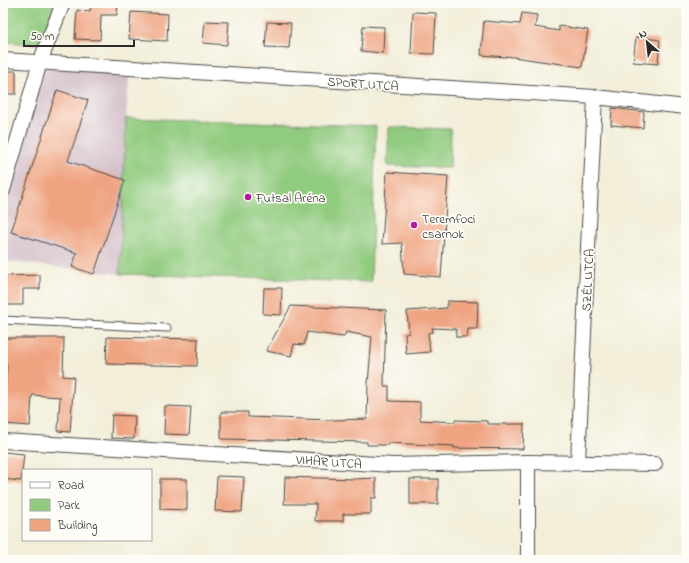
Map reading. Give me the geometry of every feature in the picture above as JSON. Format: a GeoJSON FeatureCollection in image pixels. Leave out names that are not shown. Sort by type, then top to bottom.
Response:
{"type":"FeatureCollection","features":[{"type":"Feature","properties":{"kind":"street"},"geometry":{"type":"LineString","coordinates":[[3,190],[40,62],[63,3]]}},
{"type":"Feature","properties":{"kind":"street","name":"SPORT UTCA"},"geometry":{"type":"LineString","coordinates":[[3,60],[595,97],[686,107]]}},
{"type":"Feature","properties":{"kind":"street","name":"SZÉL UTCA"},"geometry":{"type":"LineString","coordinates":[[578,462],[595,97]]}},
{"type":"Feature","properties":{"kind":"street","name":"VIHAR UTCA"},"geometry":{"type":"LineString","coordinates":[[3,441],[393,465],[528,462],[655,464]]}},
{"type":"Feature","properties":{"kind":"street"},"geometry":{"type":"LineString","coordinates":[[528,462],[528,560]]}},
{"type":"Feature","properties":{"kind":"lane"},"geometry":{"type":"LineString","coordinates":[[3,320],[167,328]]}},
{"type":"Feature","properties":{"kind":"shaded area"},"geometry":{"type":"Polygon","coordinates":[[[40,62],[130,68],[126,118],[120,274],[3,261],[3,183],[40,62]]]}},
{"type":"Feature","properties":{"kind":"green space"},"geometry":{"type":"Polygon","coordinates":[[[3,3],[55,3],[40,44],[3,42],[3,3]]]}},
{"type":"Feature","properties":{"kind":"green space","name":"Futsal Aréna"},"geometry":{"type":"Polygon","coordinates":[[[126,118],[376,126],[371,282],[120,274],[126,118]]]}},
{"type":"Feature","properties":{"kind":"green space"},"geometry":{"type":"Polygon","coordinates":[[[389,127],[451,129],[450,168],[387,166],[389,127]]]}},
{"type":"Feature","properties":{"kind":"building"},"geometry":{"type":"Polygon","coordinates":[[[91,3],[118,3],[117,15],[101,15],[100,40],[75,39],[77,10],[90,11],[91,3]]]}},
{"type":"Feature","properties":{"kind":"building"},"geometry":{"type":"Polygon","coordinates":[[[131,12],[168,14],[167,41],[129,39],[131,12]]]}},
{"type":"Feature","properties":{"kind":"building"},"geometry":{"type":"Polygon","coordinates":[[[413,12],[436,13],[434,54],[411,53],[413,12]]]}},
{"type":"Feature","properties":{"kind":"building"},"geometry":{"type":"Polygon","coordinates":[[[522,13],[537,15],[535,27],[559,31],[559,26],[588,30],[582,67],[506,56],[481,55],[484,21],[520,24],[522,13]]]}},
{"type":"Feature","properties":{"kind":"building"},"geometry":{"type":"Polygon","coordinates":[[[205,21],[229,22],[227,45],[203,43],[205,21]]]}},
{"type":"Feature","properties":{"kind":"building"},"geometry":{"type":"Polygon","coordinates":[[[267,22],[291,23],[289,48],[265,47],[267,22]]]}},
{"type":"Feature","properties":{"kind":"building"},"geometry":{"type":"Polygon","coordinates":[[[363,26],[384,27],[383,53],[361,51],[363,26]]]}},
{"type":"Feature","properties":{"kind":"building"},"geometry":{"type":"Polygon","coordinates":[[[636,37],[660,40],[658,64],[633,62],[636,37]]]}},
{"type":"Feature","properties":{"kind":"building"},"geometry":{"type":"Polygon","coordinates":[[[3,71],[16,71],[16,94],[3,94],[3,71]]]}},
{"type":"Feature","properties":{"kind":"building"},"geometry":{"type":"Polygon","coordinates":[[[57,90],[88,100],[68,161],[125,180],[94,274],[72,267],[77,253],[11,232],[57,90]]]}},
{"type":"Feature","properties":{"kind":"building"},"geometry":{"type":"Polygon","coordinates":[[[612,108],[644,112],[643,128],[611,125],[612,108]]]}},
{"type":"Feature","properties":{"kind":"building","name":"Teremfoci csarnok"},"geometry":{"type":"Polygon","coordinates":[[[387,172],[448,176],[441,277],[404,274],[402,243],[382,244],[387,172]]]}},
{"type":"Feature","properties":{"kind":"building"},"geometry":{"type":"Polygon","coordinates":[[[40,275],[40,289],[23,289],[23,305],[3,305],[3,276],[40,275]]]}},
{"type":"Feature","properties":{"kind":"building"},"geometry":{"type":"Polygon","coordinates":[[[264,288],[282,288],[281,315],[263,314],[264,288]]]}},
{"type":"Feature","properties":{"kind":"building"},"geometry":{"type":"Polygon","coordinates":[[[447,301],[478,302],[477,329],[468,329],[467,337],[456,337],[456,329],[432,328],[433,332],[428,333],[430,352],[406,354],[405,334],[409,333],[407,311],[447,308],[447,301]]]}},
{"type":"Feature","properties":{"kind":"building"},"geometry":{"type":"Polygon","coordinates":[[[291,306],[386,310],[384,386],[389,386],[389,401],[420,402],[420,420],[455,422],[455,420],[487,421],[487,424],[524,424],[523,449],[454,448],[454,446],[388,443],[388,445],[367,445],[367,442],[221,439],[221,412],[248,412],[248,417],[332,420],[367,419],[372,337],[346,332],[344,337],[307,332],[304,345],[294,344],[291,356],[266,351],[291,306]]]}},
{"type":"Feature","properties":{"kind":"building"},"geometry":{"type":"Polygon","coordinates":[[[107,337],[198,339],[197,366],[106,364],[107,337]]]}},
{"type":"Feature","properties":{"kind":"building"},"geometry":{"type":"Polygon","coordinates":[[[3,338],[64,338],[63,376],[74,377],[70,432],[58,431],[60,397],[32,395],[30,426],[3,424],[7,364],[3,364],[3,338]]]}},
{"type":"Feature","properties":{"kind":"building"},"geometry":{"type":"Polygon","coordinates":[[[165,406],[191,407],[189,435],[164,434],[165,406]]]}},
{"type":"Feature","properties":{"kind":"building"},"geometry":{"type":"Polygon","coordinates":[[[112,415],[135,416],[134,439],[111,438],[112,415]]]}},
{"type":"Feature","properties":{"kind":"building"},"geometry":{"type":"Polygon","coordinates":[[[3,452],[24,454],[21,481],[3,479],[3,452]]]}},
{"type":"Feature","properties":{"kind":"building"},"geometry":{"type":"Polygon","coordinates":[[[217,476],[244,477],[242,512],[215,511],[217,476]]]}},
{"type":"Feature","properties":{"kind":"building"},"geometry":{"type":"Polygon","coordinates":[[[285,477],[355,479],[376,478],[376,498],[371,498],[371,514],[343,514],[343,521],[315,521],[316,504],[284,504],[285,477]]]}},
{"type":"Feature","properties":{"kind":"building"},"geometry":{"type":"Polygon","coordinates":[[[160,479],[187,479],[187,510],[160,509],[160,479]]]}},
{"type":"Feature","properties":{"kind":"building"},"geometry":{"type":"Polygon","coordinates":[[[410,479],[438,479],[438,504],[410,504],[410,479]]]}},
{"type":"Feature","properties":{"kind":"place","name":"Futsal Aréna"},"geometry":{"type":"Point","coordinates":[248,197]}},
{"type":"Feature","properties":{"kind":"place","name":"Teremfoci csarnok"},"geometry":{"type":"Point","coordinates":[414,225]}}]}
